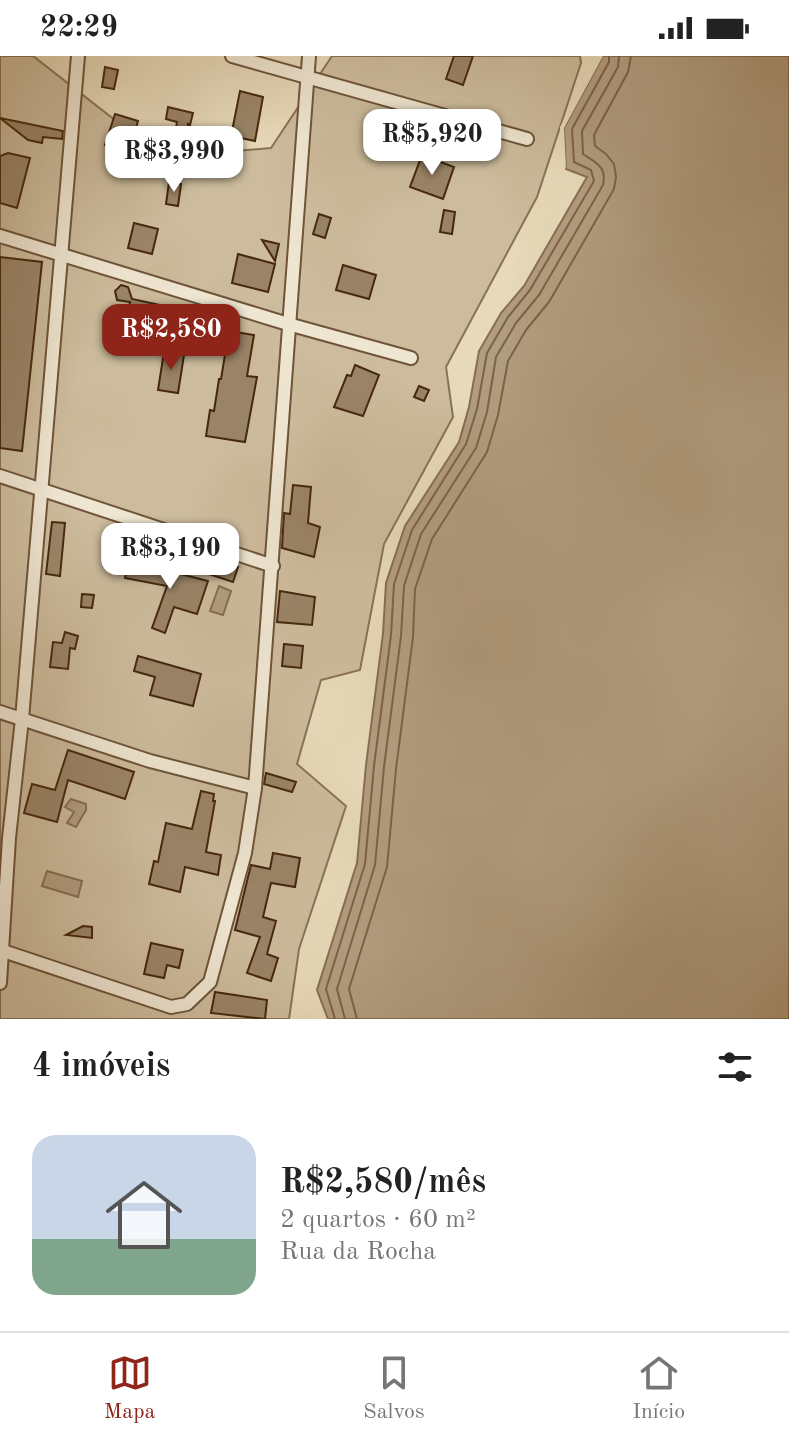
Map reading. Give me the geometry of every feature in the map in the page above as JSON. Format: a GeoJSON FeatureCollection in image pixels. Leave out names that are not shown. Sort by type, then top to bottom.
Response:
{"type":"FeatureCollection","features":[{"type":"Feature","properties":{"kind":"street"},"geometry":{"type":"LineString","coordinates":[[0,983],[9,838],[22,719],[78,56]]}},
{"type":"Feature","properties":{"kind":"street"},"geometry":{"type":"LineString","coordinates":[[232,56],[527,139]]}},
{"type":"Feature","properties":{"kind":"street"},"geometry":{"type":"LineString","coordinates":[[1,950],[171,1007],[187,1004],[210,982],[245,853],[255,788],[309,56]]}},
{"type":"Feature","properties":{"kind":"street"},"geometry":{"type":"LineString","coordinates":[[0,236],[288,324],[411,358]]}},
{"type":"Feature","properties":{"kind":"street"},"geometry":{"type":"LineString","coordinates":[[0,476],[273,566]]}},
{"type":"Feature","properties":{"kind":"street"},"geometry":{"type":"LineString","coordinates":[[0,712],[150,761],[255,788]]}},
{"type":"Feature","properties":{"kind":"shaded area"},"geometry":{"type":"Polygon","coordinates":[[[0,56],[33,56],[152,149],[201,154],[271,148],[332,56],[580,56],[581,63],[537,197],[446,367],[453,417],[384,544],[360,670],[321,680],[297,764],[346,806],[299,949],[289,1019],[0,1019],[0,56]]]}},
{"type":"Feature","properties":{"kind":"water"},"geometry":{"type":"Polygon","coordinates":[[[603,56],[789,56],[789,1019],[328,1019],[317,990],[357,863],[386,583],[405,526],[459,442],[479,351],[501,313],[524,286],[587,177],[566,169],[564,128],[603,56]]]}},
{"type":"Feature","properties":{"kind":"water"},"geometry":{"type":"Polygon","coordinates":[[[219,586],[231,591],[223,615],[210,611],[219,586]]]}},
{"type":"Feature","properties":{"kind":"water"},"geometry":{"type":"Polygon","coordinates":[[[71,799],[86,804],[76,827],[67,823],[74,812],[65,807],[71,799]]]}},
{"type":"Feature","properties":{"kind":"water"},"geometry":{"type":"Polygon","coordinates":[[[47,871],[82,881],[78,897],[42,886],[47,871]]]}},
{"type":"Feature","properties":{"kind":"pier"},"geometry":{"type":"Polygon","coordinates":[[[598,56],[603,56],[564,128],[566,169],[562,162],[560,127],[598,56]]]}},
{"type":"Feature","properties":{"kind":"building"},"geometry":{"type":"Polygon","coordinates":[[[454,56],[473,56],[463,85],[446,79],[454,56]]]}},
{"type":"Feature","properties":{"kind":"building"},"geometry":{"type":"Polygon","coordinates":[[[105,67],[118,70],[114,89],[102,87],[105,67]]]}},
{"type":"Feature","properties":{"kind":"building"},"geometry":{"type":"Polygon","coordinates":[[[240,91],[263,97],[255,141],[231,136],[240,91]]]}},
{"type":"Feature","properties":{"kind":"building"},"geometry":{"type":"Polygon","coordinates":[[[168,107],[193,113],[188,124],[179,178],[168,176],[177,122],[166,119],[168,107]]]}},
{"type":"Feature","properties":{"kind":"building"},"geometry":{"type":"Polygon","coordinates":[[[115,114],[138,121],[134,135],[152,140],[147,157],[105,145],[115,114]]]}},
{"type":"Feature","properties":{"kind":"building"},"geometry":{"type":"Polygon","coordinates":[[[0,118],[63,131],[62,139],[43,137],[42,143],[28,140],[0,118]]]}},
{"type":"Feature","properties":{"kind":"building"},"geometry":{"type":"Polygon","coordinates":[[[394,130],[405,134],[402,146],[390,143],[394,130]]]}},
{"type":"Feature","properties":{"kind":"building"},"geometry":{"type":"Polygon","coordinates":[[[8,153],[30,158],[17,208],[0,203],[0,156],[8,153]]]}},
{"type":"Feature","properties":{"kind":"building"},"geometry":{"type":"Polygon","coordinates":[[[422,155],[454,167],[443,199],[410,187],[422,155]]]}},
{"type":"Feature","properties":{"kind":"building"},"geometry":{"type":"Polygon","coordinates":[[[169,182],[181,184],[178,206],[166,204],[169,182]]]}},
{"type":"Feature","properties":{"kind":"building"},"geometry":{"type":"Polygon","coordinates":[[[444,210],[455,212],[452,234],[440,232],[444,210]]]}},
{"type":"Feature","properties":{"kind":"building"},"geometry":{"type":"Polygon","coordinates":[[[319,214],[331,218],[325,238],[313,234],[319,214]]]}},
{"type":"Feature","properties":{"kind":"building"},"geometry":{"type":"Polygon","coordinates":[[[134,223],[158,229],[152,254],[128,248],[134,223]]]}},
{"type":"Feature","properties":{"kind":"building"},"geometry":{"type":"Polygon","coordinates":[[[262,240],[279,244],[275,261],[262,240]]]}},
{"type":"Feature","properties":{"kind":"building"},"geometry":{"type":"Polygon","coordinates":[[[238,254],[275,264],[268,292],[232,283],[238,254]]]}},
{"type":"Feature","properties":{"kind":"building"},"geometry":{"type":"Polygon","coordinates":[[[0,257],[42,262],[22,451],[0,448],[0,257]]]}},
{"type":"Feature","properties":{"kind":"building"},"geometry":{"type":"Polygon","coordinates":[[[343,265],[376,275],[369,299],[336,290],[343,265]]]}},
{"type":"Feature","properties":{"kind":"building"},"geometry":{"type":"Polygon","coordinates":[[[121,285],[128,287],[132,299],[160,305],[154,334],[125,327],[130,302],[117,300],[115,291],[121,285]]]}},
{"type":"Feature","properties":{"kind":"building"},"geometry":{"type":"Polygon","coordinates":[[[229,331],[254,335],[247,376],[257,377],[245,442],[206,436],[210,410],[214,411],[229,331]]]}},
{"type":"Feature","properties":{"kind":"building"},"geometry":{"type":"Polygon","coordinates":[[[164,352],[184,355],[178,393],[158,390],[164,352]]]}},
{"type":"Feature","properties":{"kind":"building"},"geometry":{"type":"Polygon","coordinates":[[[355,365],[379,375],[363,416],[334,407],[347,375],[351,376],[355,365]]]}},
{"type":"Feature","properties":{"kind":"building"},"geometry":{"type":"Polygon","coordinates":[[[419,386],[429,390],[424,401],[414,397],[419,386]]]}},
{"type":"Feature","properties":{"kind":"building"},"geometry":{"type":"Polygon","coordinates":[[[293,485],[311,487],[308,523],[320,527],[314,557],[282,548],[284,513],[290,514],[293,485]]]}},
{"type":"Feature","properties":{"kind":"building"},"geometry":{"type":"Polygon","coordinates":[[[52,522],[65,523],[60,576],[46,574],[52,522]]]}},
{"type":"Feature","properties":{"kind":"building"},"geometry":{"type":"Polygon","coordinates":[[[210,558],[238,567],[233,582],[206,573],[210,558]]]}},
{"type":"Feature","properties":{"kind":"building"},"geometry":{"type":"Polygon","coordinates":[[[129,561],[208,581],[197,614],[174,607],[165,633],[152,628],[167,586],[125,578],[129,561]]]}},
{"type":"Feature","properties":{"kind":"building"},"geometry":{"type":"Polygon","coordinates":[[[280,591],[315,597],[312,625],[277,622],[280,591]]]}},
{"type":"Feature","properties":{"kind":"building"},"geometry":{"type":"Polygon","coordinates":[[[82,594],[94,595],[92,608],[81,607],[82,594]]]}},
{"type":"Feature","properties":{"kind":"building"},"geometry":{"type":"Polygon","coordinates":[[[65,632],[78,636],[75,649],[70,648],[68,669],[50,667],[53,642],[62,643],[65,632]]]}},
{"type":"Feature","properties":{"kind":"building"},"geometry":{"type":"Polygon","coordinates":[[[284,644],[303,646],[301,668],[282,666],[284,644]]]}},
{"type":"Feature","properties":{"kind":"building"},"geometry":{"type":"Polygon","coordinates":[[[138,656],[201,674],[193,706],[150,695],[155,677],[134,671],[138,656]]]}},
{"type":"Feature","properties":{"kind":"building"},"geometry":{"type":"Polygon","coordinates":[[[68,750],[134,772],[125,799],[68,780],[57,822],[24,813],[32,784],[55,790],[68,750]]]}},
{"type":"Feature","properties":{"kind":"building"},"geometry":{"type":"Polygon","coordinates":[[[266,773],[296,782],[292,792],[264,784],[266,773]]]}},
{"type":"Feature","properties":{"kind":"building"},"geometry":{"type":"Polygon","coordinates":[[[201,791],[214,794],[206,852],[221,855],[218,875],[185,867],[180,892],[149,884],[154,861],[158,862],[166,823],[192,829],[201,791]]]}},
{"type":"Feature","properties":{"kind":"building"},"geometry":{"type":"Polygon","coordinates":[[[273,853],[300,858],[295,887],[271,883],[263,917],[276,921],[267,954],[278,958],[271,981],[247,973],[260,937],[235,930],[251,865],[270,869],[273,853]]]}},
{"type":"Feature","properties":{"kind":"building"},"geometry":{"type":"Polygon","coordinates":[[[83,926],[92,927],[92,938],[66,935],[83,926]]]}},
{"type":"Feature","properties":{"kind":"building"},"geometry":{"type":"Polygon","coordinates":[[[151,943],[183,950],[179,968],[167,965],[164,978],[144,974],[151,943]]]}},
{"type":"Feature","properties":{"kind":"building"},"geometry":{"type":"Polygon","coordinates":[[[215,992],[267,1000],[265,1019],[211,1013],[215,992]]]}}]}
